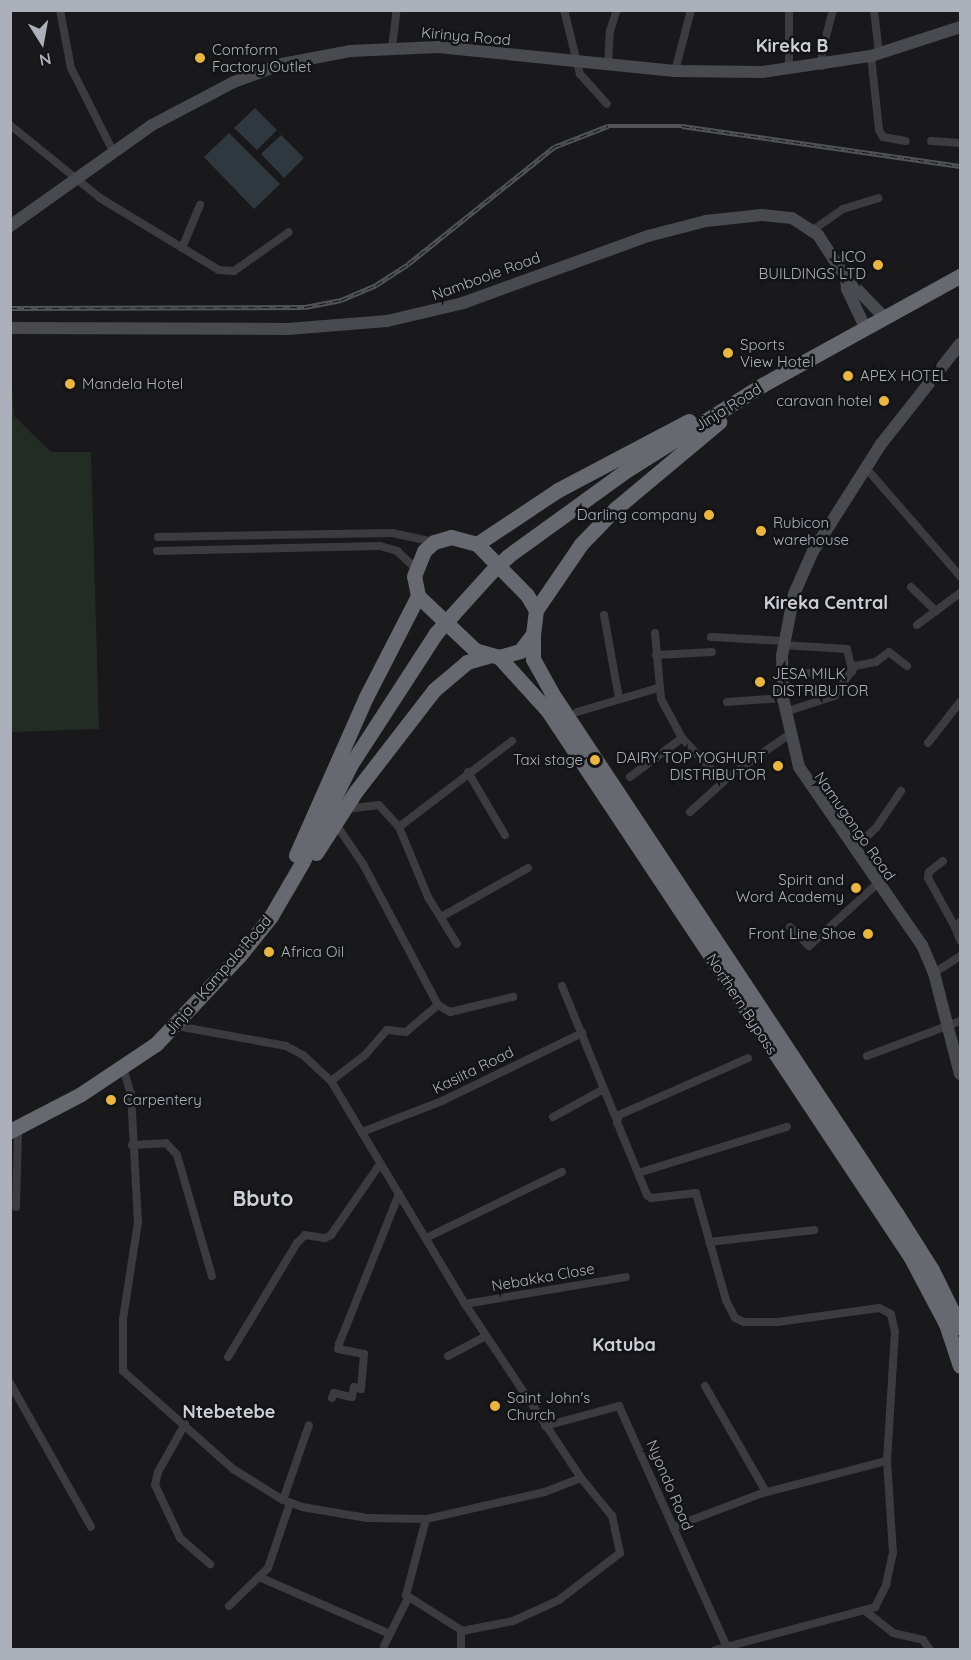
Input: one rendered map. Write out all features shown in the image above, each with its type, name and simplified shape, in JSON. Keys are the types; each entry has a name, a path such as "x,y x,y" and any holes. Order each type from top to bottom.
{"highway":[{"name":"Jinja Road","path":"453,614 508,556 624,472 764,384 960,276"},
{"path":"477,544 578,478 764,384"},
{"path":"271,916 295,888 334,824 434,690 467,662 520,651 533,634 536,610 565,565 615,509 764,384"},
{"path":"271,916 366,697 418,596 416,569 423,551 434,542 451,537 477,544 527,595 536,610"},
{"path":"418,596 475,651 495,656"},
{"name":"Jinja - Kampala Road","path":"14,1130 123,1068 177,1026 271,916 302,863 351,764 436,633 453,614"},
{"name":"Northern Bypass","path":"533,634 533,659 546,685 896,1213 932,1270 960,1327"},
{"name":"Northern Bypass","path":"495,656 548,711 910,1256 946,1324 960,1366"}],"main road":[{"name":"Kirinya Road","path":"10,226 113,151 200,98 258,72 350,51 392,48 465,49 577,63 675,71 789,69 822,66 875,56 960,27"},
{"name":"Namboole Road","path":"10,328 288,329 387,321 463,303 612,247 706,221 777,215 802,222 813,230"},
{"path":"813,230 846,278 884,316"},
{"path":"846,278 847,289 865,327"},
{"name":"Namugongo Road","path":"960,344 865,467 806,565 784,643 783,674 783,698 790,734 803,776 921,945 934,973 960,1074"}],"street":[{"path":"60,10 71,68 113,151"},
{"path":"392,48 397,10"},
{"path":"564,10 583,79 608,104"},
{"path":"608,65 610,31 617,10"},
{"path":"675,71 691,10"},
{"path":"789,10 789,69"},
{"path":"822,66 822,51 833,10"},
{"path":"874,10 879,130 884,137 906,141"},
{"path":"10,125 31,139 73,178 182,248 227,273 240,268 289,232"},
{"path":"931,141 960,143"},
{"path":"813,230 843,209 878,198"},
{"path":"182,248 200,206"},
{"path":"865,467 960,576"},
{"path":"158,537 392,533 434,542"},
{"path":"157,551 380,546 397,551 416,569"},
{"path":"911,587 936,611"},
{"path":"917,626 960,593"},
{"path":"604,615 619,698"},
{"path":"655,633 658,688 682,738 717,775 731,775"},
{"path":"711,637 848,650 852,670"},
{"path":"656,655 712,652"},
{"path":"786,712 838,694 852,670 890,652 907,666"},
{"path":"783,674 818,673"},
{"path":"577,712 658,688"},
{"path":"727,702 783,698"},
{"path":"928,743 960,702"},
{"path":"690,812 731,775 790,734"},
{"path":"630,777 682,738"},
{"path":"399,827 468,772 512,741"},
{"path":"468,772 505,835"},
{"path":"854,849 876,828 901,791"},
{"path":"345,809 379,805 399,827 428,897 457,944"},
{"path":"334,824 363,864 438,1005 450,1012 513,997"},
{"path":"943,861 928,872 928,878 958,925 960,940"},
{"path":"441,918 528,868"},
{"path":"790,927 809,946 877,884"},
{"path":"934,973 960,956"},
{"path":"562,987 638,1173 651,1198 696,1193 726,1300 739,1320 784,1322 879,1308 891,1314 895,1332 887,1461 893,1534 891,1569 875,1607 715,1650"},
{"path":"331,1081 365,1055 387,1030 406,1032 438,1005"},
{"path":"867,1056 960,1021"},
{"path":"177,1026 286,1046 303,1055 331,1081 380,1164 428,1237 465,1304 581,1478 612,1516 620,1553 559,1600 513,1622 462,1632 408,1598"},
{"name":"Kasiita Road","path":"363,1132 442,1101 582,1033"},
{"path":"616,1118 748,1058"},
{"path":"123,1068 131,1094 138,1222 123,1319 120,1365 128,1378 185,1424 233,1470 287,1502 367,1518 426,1519 545,1492 581,1478"},
{"path":"553,1117 604,1089"},
{"path":"638,1173 787,1127"},
{"path":"14,1130 16,1208"},
{"path":"132,1145 166,1143 177,1155 212,1276"},
{"path":"228,1357 297,1243 306,1235 325,1238 331,1235 380,1164"},
{"path":"428,1237 562,1172"},
{"path":"332,1398 334,1394 352,1397 354,1388 361,1389 364,1354 338,1350 339,1344 399,1194"},
{"path":"709,1242 814,1230"},
{"name":"Nebakka Close","path":"465,1304 626,1277"},
{"path":"448,1356 486,1336"},
{"path":"10,1383 91,1527"},
{"path":"705,1386 766,1492"},
{"name":"Nyondo Road","path":"545,1426 619,1406 727,1647"},
{"path":"185,1424 158,1472 155,1485 180,1538 210,1564"},
{"path":"229,1605 259,1577 275,1555 287,1502 309,1425"},
{"path":"673,1527 766,1492 887,1461"},
{"path":"384,1646 408,1598 406,1590 424,1538 426,1519"},
{"path":"259,1577 390,1634"},
{"path":"864,1610 893,1633 922,1640 930,1650"},
{"path":"461,1650 462,1632"}],"shaded area":[{"path":"255,108 277,130 257,150 234,128"},
{"path":"229,133 280,184 254,209 204,157"},
{"path":"281,135 304,158 284,178 261,154"},
{"path":"10,357 14,416 51,452 91,452 99,729 11,732"}],"railway":[{"path":"10,308 305,307 341,300 376,285 408,264 554,147 608,126 682,126 960,166"}],"place":[{"name":"Comform Factory Outlet","path":"200,58"},
{"name":"LICO BUILDINGS LTD","path":"878,265"},
{"name":"Sports View Hotel","path":"728,353"},
{"name":"APEX HOTEL","path":"848,376"},
{"name":"Mandela Hotel","path":"70,384"},
{"name":"caravan hotel","path":"884,401"},
{"name":"Darling company","path":"709,515"},
{"name":"Rubicon warehouse","path":"761,531"},
{"name":"JESA MILK DISTRIBUTOR","path":"760,682"},
{"name":"Taxi stage","path":"595,760"},
{"name":"DAIRY TOP YOGHURT DISTRIBUTOR","path":"778,766"},
{"name":"Spirit and Word Academy","path":"856,888"},
{"name":"Front Line Shoe","path":"868,934"},
{"name":"Africa Oil","path":"269,952"},
{"name":"Carpentery","path":"111,1100"},
{"name":"Saint John's Church","path":"495,1406"}],"district":[{"name":"Kireka B","path":"792,46"},
{"name":"Kireka Central","path":"826,603"},
{"name":"Bbuto","path":"263,1198"},
{"name":"Katuba","path":"624,1345"},
{"name":"Ntebetebe","path":"229,1412"}]}
